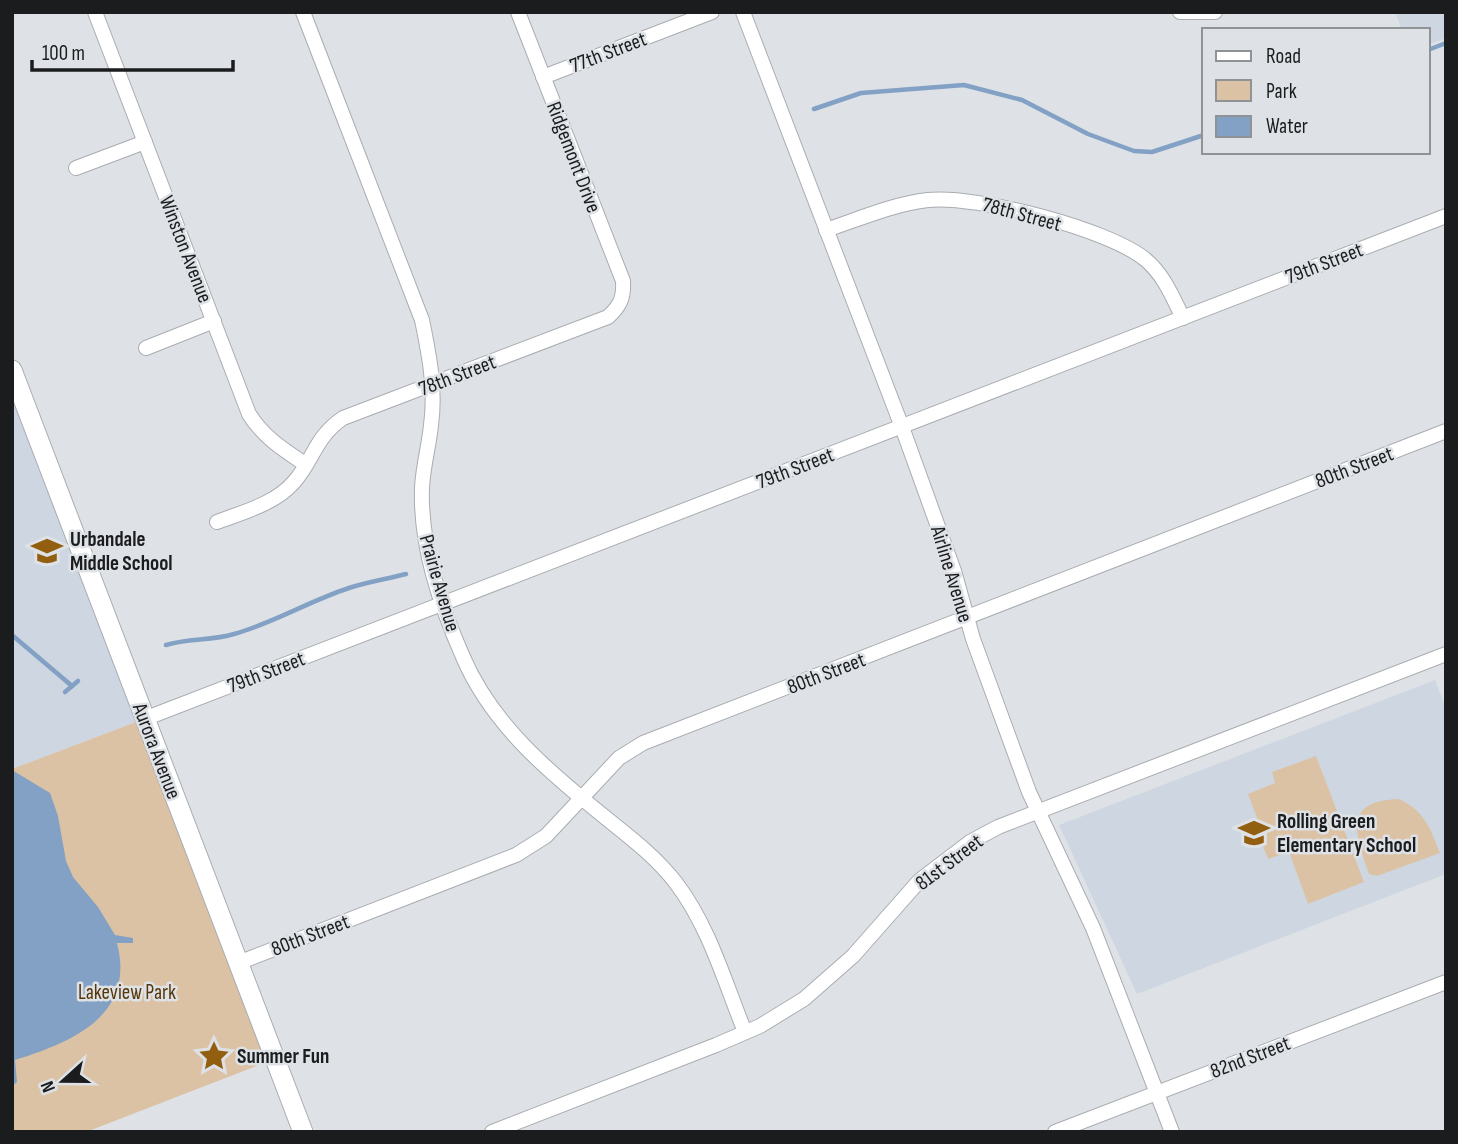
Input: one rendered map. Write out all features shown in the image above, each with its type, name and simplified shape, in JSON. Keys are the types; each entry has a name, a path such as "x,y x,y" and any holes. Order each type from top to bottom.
{"street":[{"name":"Winston Avenue","path":"95,12 257,427 305,464"},
{"name":"Prairie Avenue","path":"303,12 422,320 432,385 431,426 422,488 423,517 433,572 463,657 496,714 541,762 646,850 676,883 699,921 745,1032"},
{"name":"Ridgemont Drive","path":"518,12 623,281 621,302"},
{"name":"77th Street","path":"543,78 712,12"},
{"name":"Airline Avenue","path":"743,12 902,427 954,571 967,620 1038,811 1093,928 1172,1132"},
{"path":"1180,12 1215,12"},
{"path":"76,168 145,142"},
{"name":"78th Street","path":"826,230 885,210 927,200 969,200 1001,206 1112,240 1132,249 1163,279 1183,318"},
{"name":"79th Street","path":"144,719 1446,216"},
{"name":"78th Street","path":"217,522 279,495 293,482 327,429 343,418 607,317 621,302"},
{"path":"146,348 214,321"},
{"name":"Aurora Avenue","path":"12,370 303,1132"},
{"name":"80th Street","path":"238,963 516,855 546,836 580,796 619,758 643,743 967,620 1446,431"},
{"name":"81st Street","path":"492,1132 745,1032 804,999 830,979 919,880 944,860 998,827 1445,657"},
{"name":"82nd Street","path":"1055,1132 1446,982"}],"shaded area":[{"path":"1395,12 1446,12 1446,38 1430,44 1430,28 1401,28"},
{"name":"Urbandale Middle School","path":"12,370 144,719 12,769"},
{"name":"Rolling Green Elementary School","path":"1435,680 1446,708 1446,874 1137,994 1059,825"}],"green space":[{"name":"Lakeview Park","path":"144,719 275,1059 86,1132 12,1132 12,769"},
{"path":"1316,756 1364,882 1308,904 1289,852 1268,859 1259,836 1263,834 1248,794 1275,783 1272,772"},
{"path":"1399,799 1415,809 1425,821 1440,853 1377,876 1369,874 1357,833 1357,822 1368,806"}],"water":[{"path":"12,770 50,793 58,816 66,861 73,877 98,907 115,935 133,938 133,943 117,943 120,968 117,990 108,1007 94,1022 77,1034 15,1060 17,1082 12,1086"}],"waterway":[{"path":"1430,49 1446,43"},
{"path":"814,109 861,93 964,85 1022,100 1088,134 1134,151 1152,152 1202,136"},
{"path":"166,645 234,634 349,588 406,574"},
{"path":"12,635 72,686"},
{"path":"65,692 78,681"}],"place":[{"name":"Urbandale Middle School","path":"47,551"},
{"name":"Rolling Green Elementary School","path":"1254,833"},
{"name":"Summer Fun","path":"214,1056"}]}
